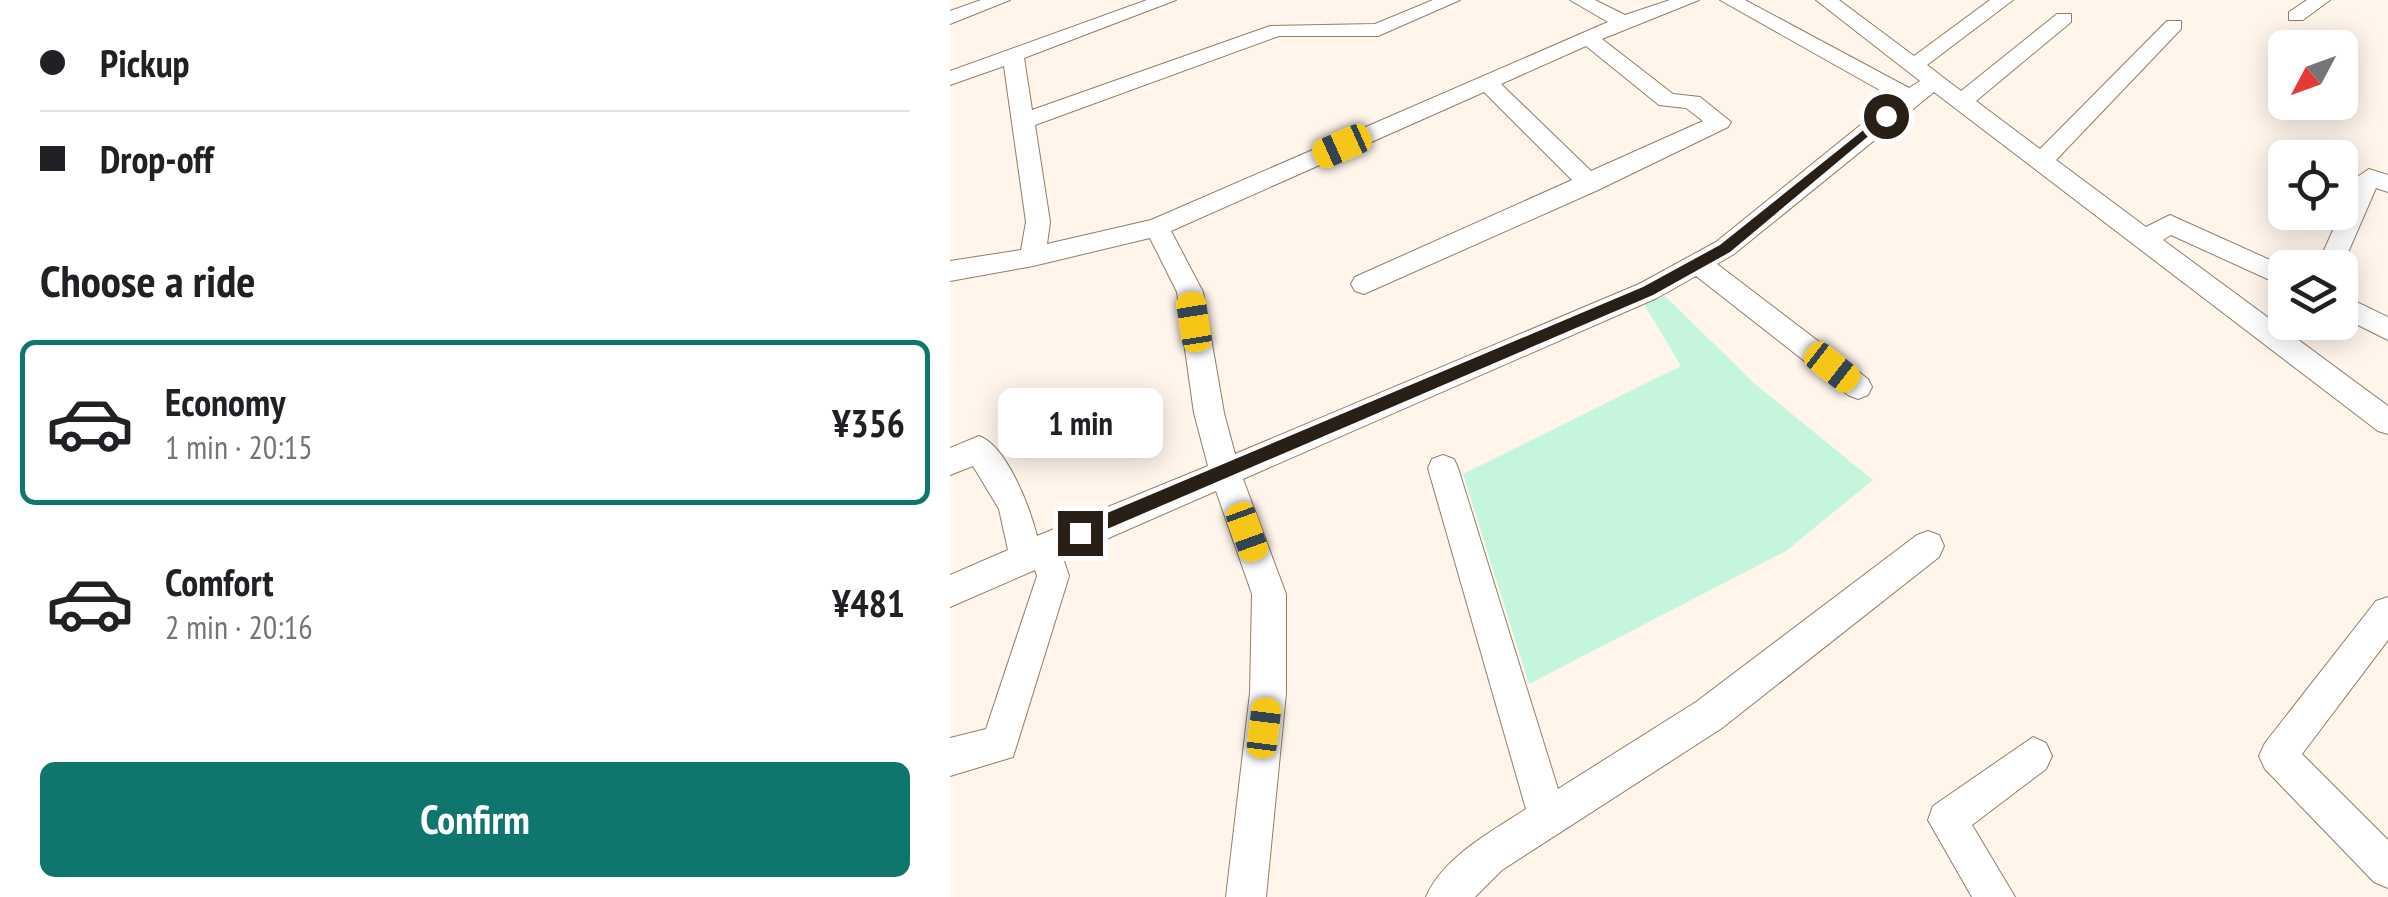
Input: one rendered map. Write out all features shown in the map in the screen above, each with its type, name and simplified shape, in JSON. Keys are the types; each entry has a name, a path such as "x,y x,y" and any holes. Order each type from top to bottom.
{"street":[{"path":"950,18 1000,0"},
{"path":"950,78 1166,0"},
{"path":"1025,121 1277,30 1378,30 1450,0"},
{"path":"1580,0 1624,22"},
{"path":"950,271 1032,258 1157,227 1624,22 1689,0"},
{"path":"1730,0 1909,97"},
{"path":"1826,0 2388,422"},
{"path":"1913,66 2003,0"},
{"path":"2296,16 2320,0"},
{"path":"1960,102 2064,18"},
{"path":"2042,161 2174,26"},
{"path":"1364,284 1720,122 1692,102 1667,100 1588,38"},
{"path":"1012,55 1038,222 1032,258"},
{"path":"950,591 1648,291 1725,248 1909,97 1934,82"},
{"path":"1486,83 1590,184"},
{"path":"2336,250 2369,177 2388,184"},
{"path":"2144,239 2170,224 2268,269"},
{"path":"1157,227 1190,292 1208,413 1224,470 1269,594 1268,694 1246,897"},
{"path":"1697,263 1858,388"},
{"path":"2358,314 2388,330"},
{"path":"950,462 979,449 1014,506 1034,552 1053,576 1000,744 950,757"},
{"path":"1443,468 1547,815"},
{"path":"1446,897 1488,856 1709,715 1928,546"},
{"path":"2388,614 2278,756 2388,868"},
{"path":"1995,897 1947,820 2033,756"}],"green space":[{"path":"1665,296 1755,384 1873,480 1786,551 1529,684 1463,474 1681,366 1644,304"}],"route":[{"path":"1080,533 1648,291 1725,248 1886,116"}]}
